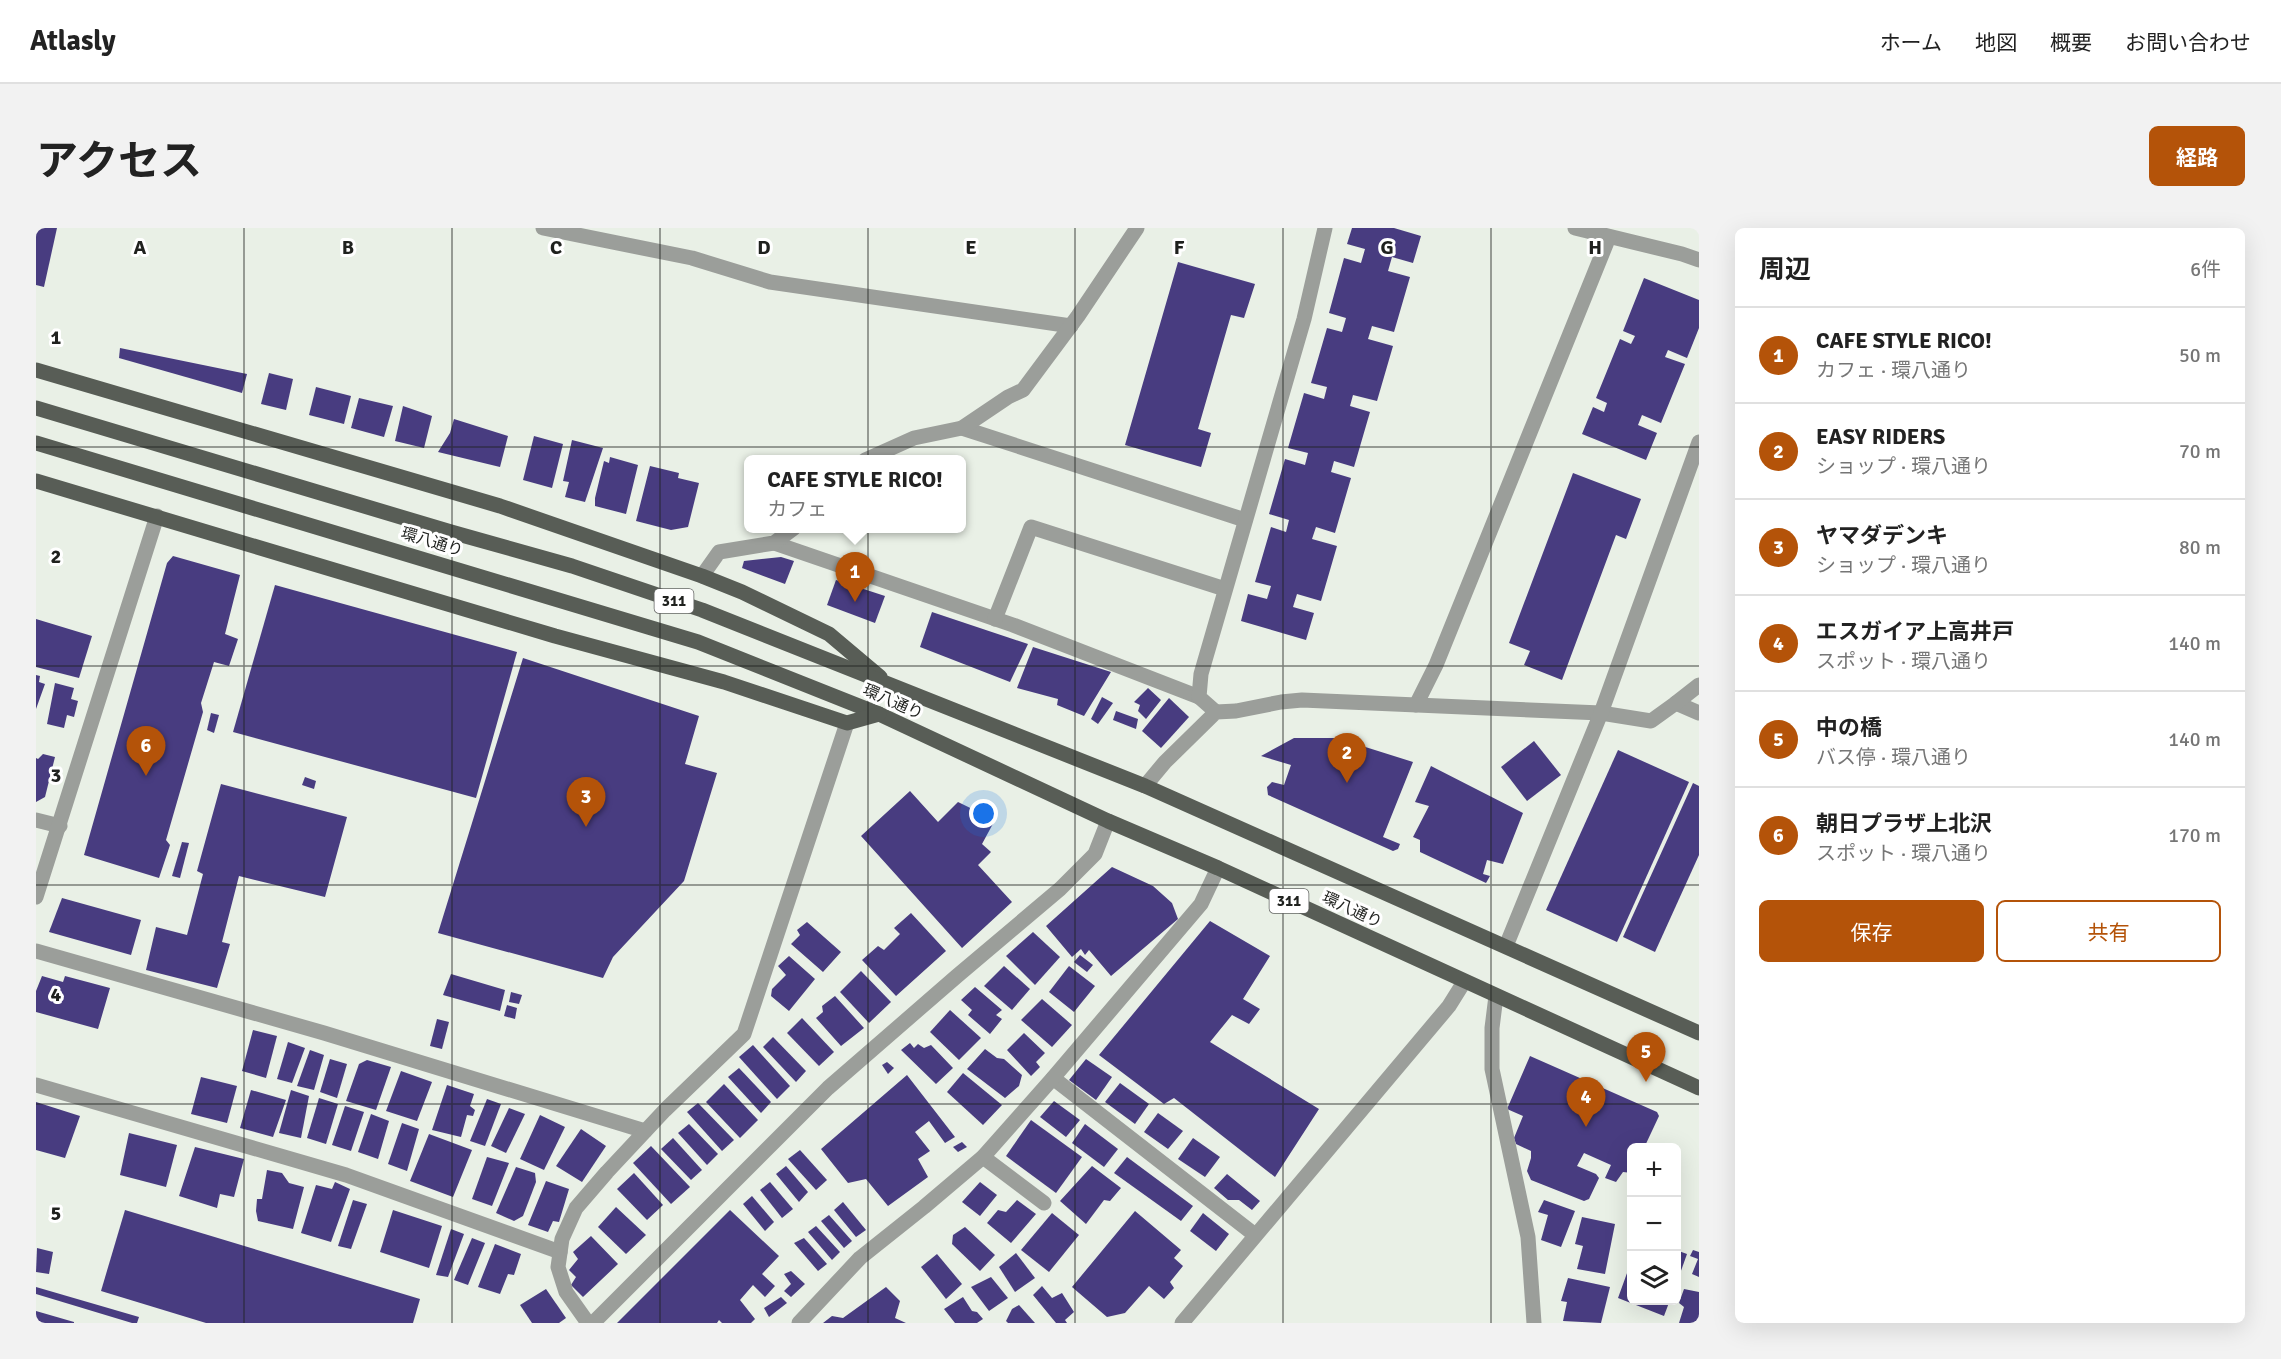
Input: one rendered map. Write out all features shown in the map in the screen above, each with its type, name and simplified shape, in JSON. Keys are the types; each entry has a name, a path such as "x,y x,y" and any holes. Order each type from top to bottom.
{"main road":[{"path":"36,370 500,506 702,576 742,592 829,634 891,687"},
{"name":"環八通り","path":"36,408 572,566 702,610 1145,786 1699,1033"},
{"name":"環八通り","path":"36,443 698,642 879,714 1108,821 1218,868 1699,1088"},
{"path":"36,481 555,636 724,682 847,723 879,714"}],"street":[{"path":"543,228 692,258 770,282 1071,326"},
{"path":"874,455 914,438 962,428 1008,397 1023,390 1071,326 1137,228"},
{"path":"1199,698 1201,674 1304,319 1325,228"},
{"path":"1575,228 1699,260"},
{"path":"1416,705 1436,665 1609,237"},
{"path":"962,428 1245,520"},
{"path":"1506,946 1600,713 1699,442"},
{"path":"36,897 157,516"},
{"path":"995,619 1030,527 1225,589"},
{"path":"702,576 719,552 774,543 787,533"},
{"path":"774,543 995,619 1199,698 1216,712"},
{"path":"1145,786 1165,762 1216,712 1302,700 1600,713 1651,720 1699,685"},
{"path":"1677,703 1699,713"},
{"path":"588,1323 566,1292 558,1267 562,1239 576,1208 645,1131 744,1034 847,723"},
{"path":"36,820 60,826"},
{"path":"593,1323 828,1088 1060,889 1095,854 1108,821"},
{"path":"799,1323 860,1257 983,1157 1202,904 1218,868"},
{"path":"36,951 286,1022 645,1131"},
{"path":"1182,1323 1449,1006 1464,982"},
{"path":"1496,996 1492,1028 1492,1069 1528,1237 1534,1323"},
{"path":"1053,1078 1256,1235"},
{"path":"36,1085 346,1175 560,1252"},
{"path":"983,1157 1044,1203"}],"building":[{"path":"36,228 57,228 44,287 36,285"},
{"path":"1352,228 1394,228 1421,236 1413,263 1392,257 1388,271 1410,277 1394,332 1372,326 1368,339 1393,346 1377,401 1353,395 1350,406 1370,412 1354,467 1334,461 1331,472 1351,478 1335,533 1316,527 1312,539 1337,546 1321,601 1297,594 1293,607 1314,613 1306,640 1241,621 1248,594 1267,599 1271,586 1255,582 1271,527 1286,532 1289,520 1269,514 1285,459 1305,465 1308,453 1288,448 1304,393 1324,399 1327,387 1311,383 1327,328 1342,332 1346,318 1329,313 1344,258 1361,263 1365,249 1347,244"},
{"path":"1178,262 1255,284 1244,318 1231,315 1198,429 1211,433 1201,467 1125,445"},
{"path":"1644,278 1699,300 1699,328 1687,358 1668,350 1665,357 1685,364 1661,423 1642,415 1638,425 1657,433 1646,460 1582,434 1593,407 1604,412 1607,403 1596,398 1620,339 1631,344 1635,336 1623,331"},
{"path":"120,348 247,374 242,393 119,358"},
{"path":"269,373 293,379 286,410 261,404"},
{"path":"316,387 351,396 344,424 309,415"},
{"path":"359,398 393,406 384,437 351,428"},
{"path":"403,406 432,416 424,448 395,441"},
{"path":"454,419 508,436 500,467 438,452 450,433"},
{"path":"534,436 563,444 552,488 523,480"},
{"path":"572,440 603,448 585,502 565,497 569,482 563,481"},
{"path":"610,457 638,465 626,514 595,506 604,461 609,463"},
{"path":"650,466 679,473 678,478 699,483 688,527 671,530 636,521"},
{"path":"1573,473 1641,499 1626,539 1616,535 1562,680 1524,665 1530,651 1509,643"},
{"path":"173,556 240,575 225,634 238,639 229,666 214,662 201,703 203,712 166,840 170,845 159,878 84,855 167,563"},
{"path":"781,557 794,561 785,584 742,568 744,561"},
{"path":"836,580 885,596 875,623 827,605"},
{"path":"275,585 517,652 476,798 233,732"},
{"path":"932,612 1028,644 1010,682 920,647"},
{"path":"36,619 92,636 79,678 36,667"},
{"path":"1033,647 1111,672 1084,716 1057,705 1058,699 1017,688"},
{"path":"523,658 699,716 685,764 717,773 684,881 613,957 603,978 438,933"},
{"path":"36,675 40,676 39,682 45,684 36,709"},
{"path":"55,683 74,688 71,699 78,701 74,717 67,715 64,728 47,724"},
{"path":"1148,688 1161,700 1146,719 1138,711 1140,705 1134,702"},
{"path":"1102,697 1113,703 1098,724 1091,719"},
{"path":"1169,698 1189,717 1161,748 1142,731"},
{"path":"1116,711 1138,719 1136,729 1113,720"},
{"path":"211,713 219,715 214,733 207,730"},
{"path":"1294,738 1355,738 1359,745 1413,762 1383,837 1400,844 1398,849 1393,851 1268,795 1267,787 1272,782 1284,785 1291,765 1261,756"},
{"path":"1534,741 1561,775 1527,801 1501,767"},
{"path":"1618,750 1689,782 1617,942 1546,910"},
{"path":"43,754 55,757 45,797 36,802 36,758 38,759"},
{"path":"1431,766 1523,813 1503,864 1487,860 1483,874 1490,876 1486,883 1420,852 1420,840 1413,837 1429,806 1415,802"},
{"path":"305,777 316,781 314,789 302,785"},
{"path":"1693,783 1699,786 1699,855 1655,952 1623,937"},
{"path":"221,784 347,817 325,897 239,876 222,942 230,944 217,988 146,970 156,927 187,935 203,874 197,871"},
{"path":"910,791 938,822 958,802 995,820 982,844 991,852 978,865 1012,902 962,948 861,836"},
{"path":"182,842 189,843 180,878 172,876"},
{"path":"1112,867 1153,886 1172,903 1178,919 1111,976 1089,950 1085,955 1081,949 1072,957 1046,926"},
{"path":"62,898 141,920 131,955 49,932"},
{"path":"911,913 946,951 896,996 862,960 878,946 884,950 900,934 894,928"},
{"path":"1210,921 1270,956 1243,999 1260,1009 1249,1024 1232,1015 1210,1042 1319,1109 1275,1177 1174,1098 1164,1104 1099,1055"},
{"path":"807,922 841,952 823,972 791,944 800,935 797,930"},
{"path":"1033,932 1060,957 1035,985 1006,956"},
{"path":"1080,955 1093,965 1087,972 1074,962"},
{"path":"789,956 815,979 789,1011 771,996 772,989 786,975 778,966"},
{"path":"1004,966 1030,989 1012,1010 984,986"},
{"path":"1069,966 1095,986 1074,1012 1049,992"},
{"path":"861,971 891,1002 869,1023 840,992"},
{"path":"451,974 505,990 500,1011 443,995"},
{"path":"42,976 63,982 65,976 110,988 98,1029 36,1012 36,991"},
{"path":"975,987 1002,1010 996,1015 1002,1019 990,1034 968,1015 972,1010 961,1000"},
{"path":"511,992 522,995 519,1004 509,1002"},
{"path":"835,996 864,1028 841,1046 816,1018 823,1012 822,1006"},
{"path":"1042,999 1072,1025 1052,1047 1021,1020"},
{"path":"507,1005 517,1008 515,1019 504,1016"},
{"path":"950,1010 981,1038 959,1060 930,1032"},
{"path":"802,1018 834,1052 819,1066 787,1033"},
{"path":"437,1019 449,1022 442,1049 430,1046"},
{"path":"253,1030 277,1036 266,1078 242,1071"},
{"path":"1024,1033 1045,1053 1036,1062 1040,1067 1031,1076 1007,1050"},
{"path":"773,1037 806,1071 796,1082 763,1047"},
{"path":"288,1042 305,1048 292,1083 277,1079"},
{"path":"910,1043 914,1048 918,1044 924,1048 931,1045 953,1068 936,1084 901,1050"},
{"path":"753,1045 790,1086 777,1099 739,1057"},
{"path":"985,1049 997,1058 1004,1059 1022,1075 1019,1086 1005,1098 967,1069"},
{"path":"310,1050 324,1055 314,1090 297,1086"},
{"path":"1530,1056 1657,1112 1659,1116 1646,1143 1627,1143 1627,1172 1623,1172 1616,1182 1605,1178 1611,1165 1584,1153 1577,1166 1596,1174 1599,1178 1589,1199 1584,1201 1531,1180 1527,1171 1531,1151 1516,1144 1514,1138 1523,1116 1507,1109"},
{"path":"330,1059 347,1064 337,1098 320,1092"},
{"path":"1086,1059 1112,1077 1096,1100 1069,1080"},
{"path":"367,1060 391,1067 376,1110 346,1101 359,1064"},
{"path":"887,1062 894,1068 888,1074 882,1065"},
{"path":"739,1068 771,1102 761,1113 728,1077"},
{"path":"401,1071 432,1082 417,1121 386,1111"},
{"path":"963,1073 1002,1105 983,1125 947,1092"},
{"path":"907,1075 955,1137 945,1143 929,1121 915,1132 930,1151 918,1159 928,1177 888,1206 866,1179 848,1183 821,1149"},
{"path":"201,1077 237,1086 227,1123 191,1114"},
{"path":"1120,1083 1149,1104 1135,1124 1105,1102"},
{"path":"724,1084 758,1120 740,1138 706,1102"},
{"path":"447,1085 474,1094 470,1106 475,1110 473,1116 467,1115 461,1137 432,1130"},
{"path":"251,1090 286,1100 273,1137 240,1128"},
{"path":"291,1090 309,1096 301,1138 279,1133"},
{"path":"319,1098 338,1104 326,1144 307,1138"},
{"path":"487,1099 501,1104 485,1146 470,1141"},
{"path":"1054,1101 1080,1120 1066,1137 1040,1117"},
{"path":"36,1102 80,1116 65,1158 36,1150"},
{"path":"698,1103 734,1140 722,1151 687,1112"},
{"path":"345,1106 364,1112 351,1151 332,1145"},
{"path":"509,1108 525,1114 506,1153 491,1146"},
{"path":"1158,1113 1183,1131 1168,1149 1144,1132"},
{"path":"371,1114 389,1121 378,1159 358,1152"},
{"path":"540,1115 565,1127 544,1170 520,1159"},
{"path":"1031,1120 1082,1157 1056,1193 1006,1156"},
{"path":"402,1123 419,1129 407,1171 388,1164"},
{"path":"689,1124 718,1154 707,1165 678,1133"},
{"path":"1085,1124 1118,1149 1104,1167 1072,1143"},
{"path":"581,1129 606,1146 582,1182 556,1166"},
{"path":"129,1133 177,1145 166,1187 120,1175"},
{"path":"429,1134 472,1150 453,1197 410,1181"},
{"path":"673,1138 702,1170 691,1180 661,1149"},
{"path":"1193,1138 1220,1157 1205,1177 1178,1159"},
{"path":"962,1142 967,1147 958,1152 953,1147"},
{"path":"651,1146 690,1187 671,1204 633,1163"},
{"path":"195,1147 244,1159 234,1197 220,1194 217,1208 179,1196"},
{"path":"800,1150 827,1180 816,1190 788,1159"},
{"path":"487,1157 509,1163 492,1206 472,1199"},
{"path":"1127,1157 1193,1206 1181,1221 1114,1173"},
{"path":"786,1166 808,1192 799,1202 776,1174"},
{"path":"1092,1166 1121,1188 1110,1201 1104,1200 1086,1224 1060,1201"},
{"path":"516,1167 535,1173 536,1182 523,1216 514,1221 496,1213"},
{"path":"267,1170 282,1173 289,1183 304,1187 293,1229 258,1221 257,1199 262,1199"},
{"path":"634,1173 663,1205 647,1220 617,1189"},
{"path":"1227,1174 1260,1201 1252,1210 1239,1200 1228,1200 1214,1188"},
{"path":"546,1181 569,1189 559,1222 553,1221 548,1232 528,1225"},
{"path":"335,1182 350,1189 331,1242 301,1233 316,1185 332,1189"},
{"path":"770,1182 793,1209 782,1218 760,1190"},
{"path":"980,1182 997,1195 980,1216 962,1202"},
{"path":"752,1196 774,1222 765,1231 743,1204"},
{"path":"353,1200 367,1204 351,1249 338,1246"},
{"path":"1017,1200 1036,1214 1011,1243 987,1223 998,1210 1006,1212"},
{"path":"1544,1200 1575,1211 1561,1247 1541,1240 1548,1215 1538,1212"},
{"path":"843,1202 866,1230 856,1237 834,1210"},
{"path":"616,1207 646,1235 626,1254 598,1227"},
{"path":"125,1210 420,1299 413,1323 206,1323 101,1291"},
{"path":"393,1210 442,1226 429,1268 380,1252"},
{"path":"730,1210 779,1256 762,1274 775,1286 765,1297 753,1285 740,1300 755,1319 751,1323 722,1323 719,1320 717,1323 617,1323"},
{"path":"1135,1211 1181,1250 1174,1258 1183,1266 1170,1282 1174,1288 1164,1299 1149,1286 1125,1313 1107,1317 1072,1287"},
{"path":"1052,1213 1079,1235 1049,1272 1021,1250"},
{"path":"1203,1213 1229,1234 1216,1251 1190,1231"},
{"path":"829,1215 852,1241 844,1248 821,1221"},
{"path":"1582,1217 1615,1224 1605,1274 1577,1269 1583,1246 1575,1244"},
{"path":"816,1226 840,1252 832,1260 808,1232"},
{"path":"965,1227 995,1255 980,1271 952,1244 953,1235"},
{"path":"451,1229 464,1234 448,1277 436,1275"},
{"path":"591,1236 618,1264 583,1297 571,1285 576,1277 569,1270 578,1259 573,1252"},
{"path":"472,1238 485,1243 468,1285 454,1280"},
{"path":"804,1238 827,1264 818,1271 794,1243"},
{"path":"495,1244 521,1254 514,1275 508,1274 500,1294 478,1287"},
{"path":"37,1248 53,1252 49,1274 36,1272"},
{"path":"1693,1250 1699,1252 1699,1277 1692,1274 1698,1259 1690,1256"},
{"path":"1681,1252 1687,1254 1681,1271"},
{"path":"1016,1253 1035,1278 1015,1292 999,1267"},
{"path":"937,1254 962,1284 946,1299 921,1267"},
{"path":"791,1271 805,1284 791,1297 784,1291 791,1284 784,1274"},
{"path":"1627,1273 1627,1302 1618,1298"},
{"path":"991,1277 1008,1298 989,1311 971,1287"},
{"path":"1568,1278 1610,1287 1601,1323 1563,1321 1567,1302 1561,1301"},
{"path":"1042,1286 1052,1298 1062,1293 1074,1312 1065,1320 1067,1323 1056,1323 1033,1295"},
{"path":"36,1287 139,1317 137,1323 132,1323 36,1294"},
{"path":"886,1287 900,1301 895,1318 906,1323 823,1323 832,1316 843,1318"},
{"path":"546,1289 566,1318 559,1323 532,1323 520,1305"},
{"path":"1684,1289 1699,1292 1699,1323 1679,1323 1684,1307 1681,1305"},
{"path":"781,1297 787,1303 769,1317 764,1308"},
{"path":"963,1297 972,1311 977,1312 983,1319 977,1323 955,1323 944,1309"},
{"path":"1019,1305 1035,1323 1008,1323 1006,1321 1012,1309"},
{"path":"1636,1305 1668,1305 1664,1316"},
{"path":"36,1311 74,1322 74,1323 36,1323"}],"place":[{"name":"CAFE STYLE RICO!","path":"855,602"},
{"name":"朝日プラザ上北沢","path":"146,776"},
{"name":"EASY RIDERS","path":"1347,783"},
{"name":"ヤマダデンキ","path":"586,827"},
{"name":"中の橋","path":"1646,1082"},
{"name":"エスガイア上高井戸","path":"1586,1127"}]}
